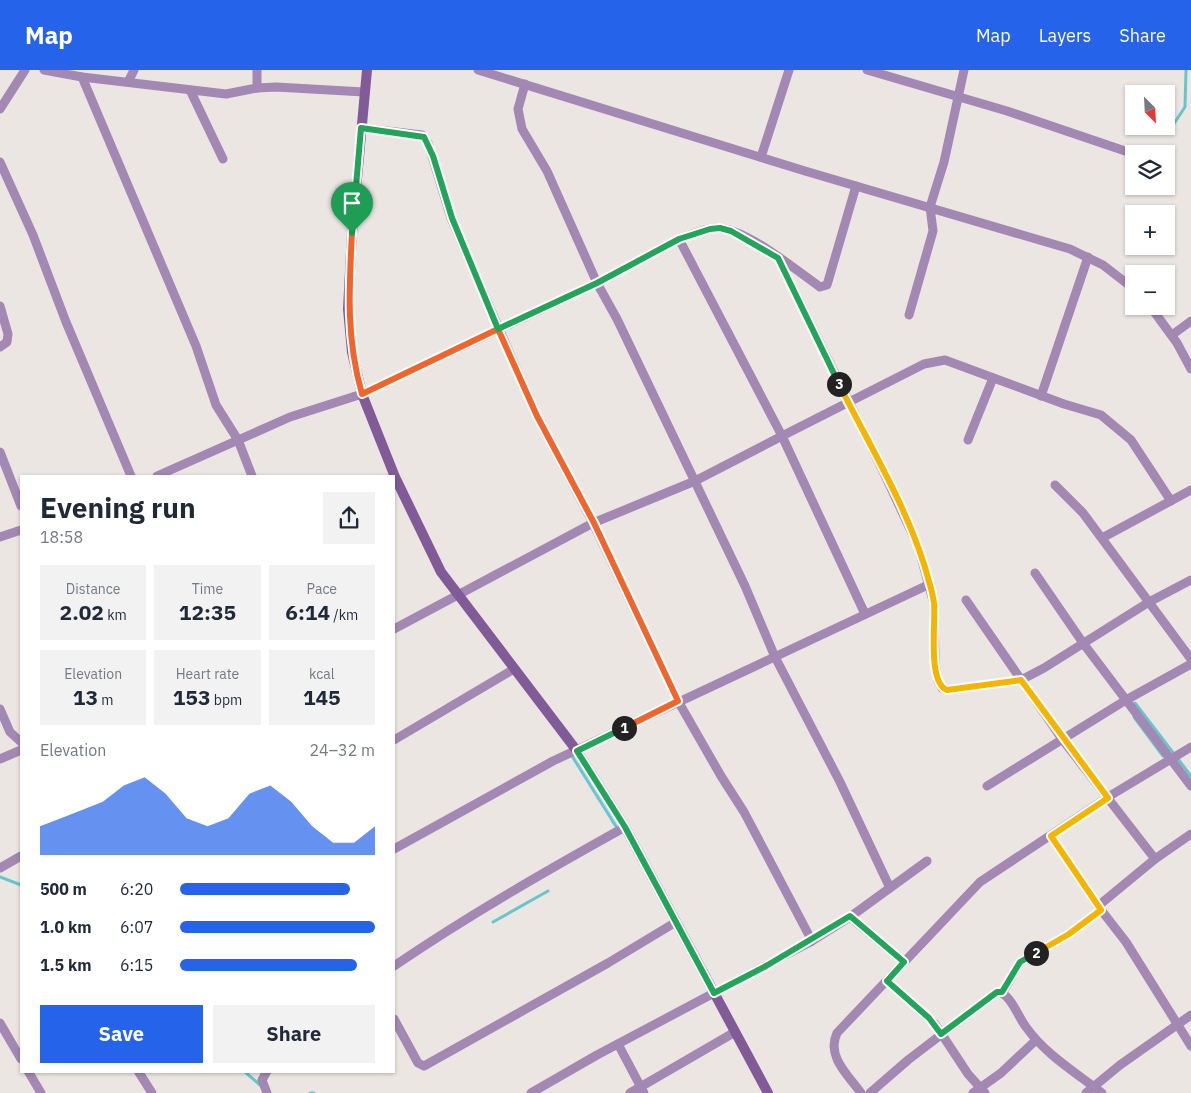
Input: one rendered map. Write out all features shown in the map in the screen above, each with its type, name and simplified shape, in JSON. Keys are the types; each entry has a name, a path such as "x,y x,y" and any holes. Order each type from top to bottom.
{"main road":[{"path":"367,70 348,309 352,352 362,394 394,475"},
{"path":"395,477 441,572 577,751 625,827 766,1092"}],"street":[{"path":"0,109 25,70"},
{"path":"44,70 82,77 226,94 257,88 364,92"},
{"path":"128,82 134,70"},
{"path":"257,70 257,88"},
{"path":"478,70 856,186 1070,249 1103,265 1125,283"},
{"path":"761,157 789,70"},
{"path":"867,70 957,96 1125,151"},
{"path":"908,315 933,231 930,207 944,162 964,70"},
{"path":"82,77 104,134 196,346 216,405 238,440 252,475"},
{"path":"524,84 518,109 522,129 548,171 597,283 617,319 745,586 775,657 840,782 890,888"},
{"path":"190,90 223,159"},
{"path":"361,128 424,137 433,156 452,218 498,329 537,416 594,523 678,701 753,828 812,940"},
{"path":"0,162 33,235 66,322 131,475"},
{"path":"158,475 290,417 362,394 597,283 679,239 710,229 720,228 731,231 778,258 820,287 827,285 856,186"},
{"path":"679,239 782,436 865,614"},
{"path":"1041,396 1088,257"},
{"path":"778,258 914,538 930,584 934,604 934,664 938,681 942,688 947,690 1021,680 1044,668 1149,602 1191,580"},
{"path":"0,306 8,334 7,342 0,347"},
{"path":"1157,315 1172,335 1191,369"},
{"path":"1172,335 1191,321"},
{"path":"395,628 594,523 695,481 848,402 934,361 944,360 1041,396 1101,415 1118,426 1131,440 1171,501"},
{"path":"968,440 993,378"},
{"path":"0,452 20,503"},
{"path":"1055,485 1083,513 1191,659"},
{"path":"1102,538 1191,490"},
{"path":"0,537 20,530"},
{"path":"1035,573 1083,643 1191,786"},
{"path":"395,848 526,775 678,701 930,584"},
{"path":"966,600 1062,739 1155,859"},
{"path":"987,786 1126,700 1191,664"},
{"path":"395,739 514,669"},
{"path":"0,709 10,732 20,741"},
{"path":"860,1093 834,1055 834,1040 842,1028 980,882 1013,858 1051,836 1191,746"},
{"path":"0,759 20,750"},
{"path":"395,965 455,925 522,884 625,827"},
{"path":"1002,992 1020,962 1069,934 1155,859 1191,834"},
{"path":"1051,836 1099,908 1126,942 1191,1046"},
{"path":"0,868 20,857"},
{"path":"531,1093 812,940 850,916 927,861"},
{"path":"850,916 904,962"},
{"path":"395,1021 418,1063 424,1066 593,972 676,922"},
{"path":"887,981 929,1018 979,1091 1002,1073 1036,1041"},
{"path":"870,1093 941,1034 997,992 1002,992"},
{"path":"1002,992 1036,1041 1102,1093"},
{"path":"1086,1093 1093,1086 1191,1016"},
{"path":"0,1023 20,1057"},
{"path":"630,1093 642,1090 735,1032"},
{"path":"618,1044 642,1090"},
{"path":"29,1073 41,1093"},
{"path":"139,1073 152,1093"},
{"path":"265,1073 262,1080 267,1093"}],"waterway":[{"path":"1175,122 1185,107 1186,70"},
{"path":"1135,703 1191,776"},
{"path":"1134,717 1163,756"},
{"path":"572,756 617,828"},
{"path":"0,877 20,885"},
{"path":"493,922 548,891"},
{"path":"246,1073 260,1085"}],"route":[{"path":"352,233 348,309 352,352 362,394 498,329 537,416 594,523 678,701 577,751 625,827 714,993 812,940 850,916 904,962 887,981 929,1018 941,1034 982,1002 997,992 1002,992 1020,962 1028,956 1046,949 1101,910 1051,836 1108,798 1062,739 1021,680 947,690 942,688 938,681 934,664 934,604 918,546 778,258 762,247 731,231 720,228 710,229 679,239 597,283 498,329 452,218 433,156 424,137 422,135 361,128 352,233"}]}
